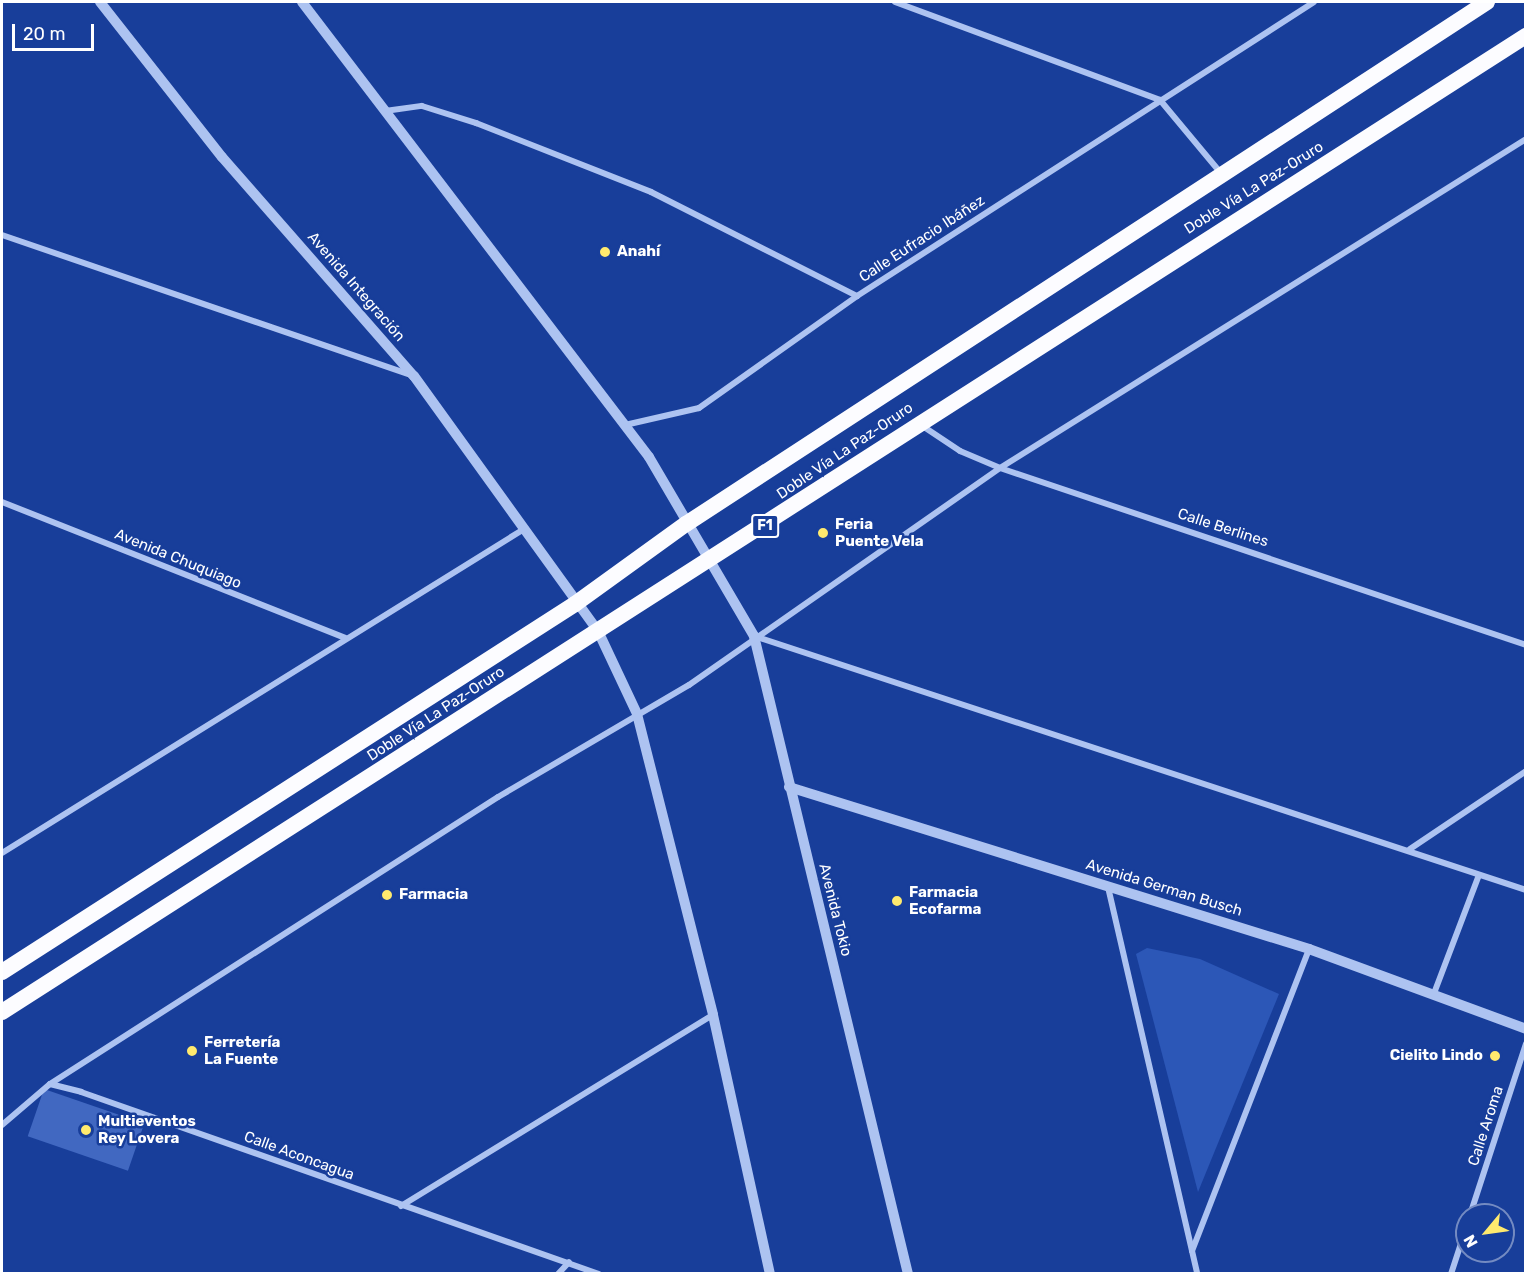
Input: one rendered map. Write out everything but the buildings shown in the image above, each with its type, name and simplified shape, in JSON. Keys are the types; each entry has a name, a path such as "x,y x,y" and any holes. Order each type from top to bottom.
{"highway":[{"name":"Doble Vía La Paz-Oruro","path":"2,972 575,604 686,524 1220,171 1487,2"},
{"name":"Doble Vía La Paz-Oruro","path":"2,1012 713,560 918,423 1526,36"}],"street":[{"name":"Avenida Integración","path":"100,2 222,157 414,376 575,604"},
{"path":"302,2 381,111 625,425 686,524 713,560"},
{"path":"895,2 1160,100 1220,171"},
{"name":"Calle Eufracio Ibáñez","path":"381,111 422,106 476,123 651,192 856,296 1314,2"},
{"path":"2,1125 50,1084 498,797 689,685 754,636 1000,468 1526,139"},
{"path":"2,235 414,376"},
{"path":"625,425 699,408 856,296"},
{"name":"Calle Berlines","path":"918,423 960,451 1000,468 1526,645"},
{"name":"Avenida Chuquiago","path":"2,502 345,638"},
{"path":"2,853 524,529"},
{"name":"Avenida Tokio","path":"713,560 754,636 908,1274"},
{"path":"575,604 598,631 637,714 713,1015 770,1274"},
{"path":"754,636 1410,849 1526,890"},
{"path":"1410,849 1526,771"},
{"name":"Avenida German Busch","path":"789,787 1310,949 1526,1029"},
{"path":"1433,996 1479,875"},
{"path":"1108,886 1197,1274"},
{"path":"1192,1252 1310,949"},
{"path":"401,1206 713,1015"},
{"name":"Calle Aroma","path":"1474,1203 1526,1044"},
{"name":"Calle Aconcagua","path":"50,1084 599,1274"},
{"path":"558,1274 569,1262"}],"shaded area":[{"path":"1147,948 1200,959 1279,994 1198,1192 1136,954"}],"place":[{"name":"Anahí","path":"605,252"},
{"name":"Feria Puente Vela","path":"823,533"},
{"name":"Farmacia","path":"387,895"},
{"name":"Farmacia Ecofarma","path":"897,901"},
{"name":"Ferretería La Fuente","path":"192,1051"},
{"name":"Cielito Lindo","path":"1495,1056"},
{"name":"Multieventos Rey Lovera","path":"86,1130"}]}
